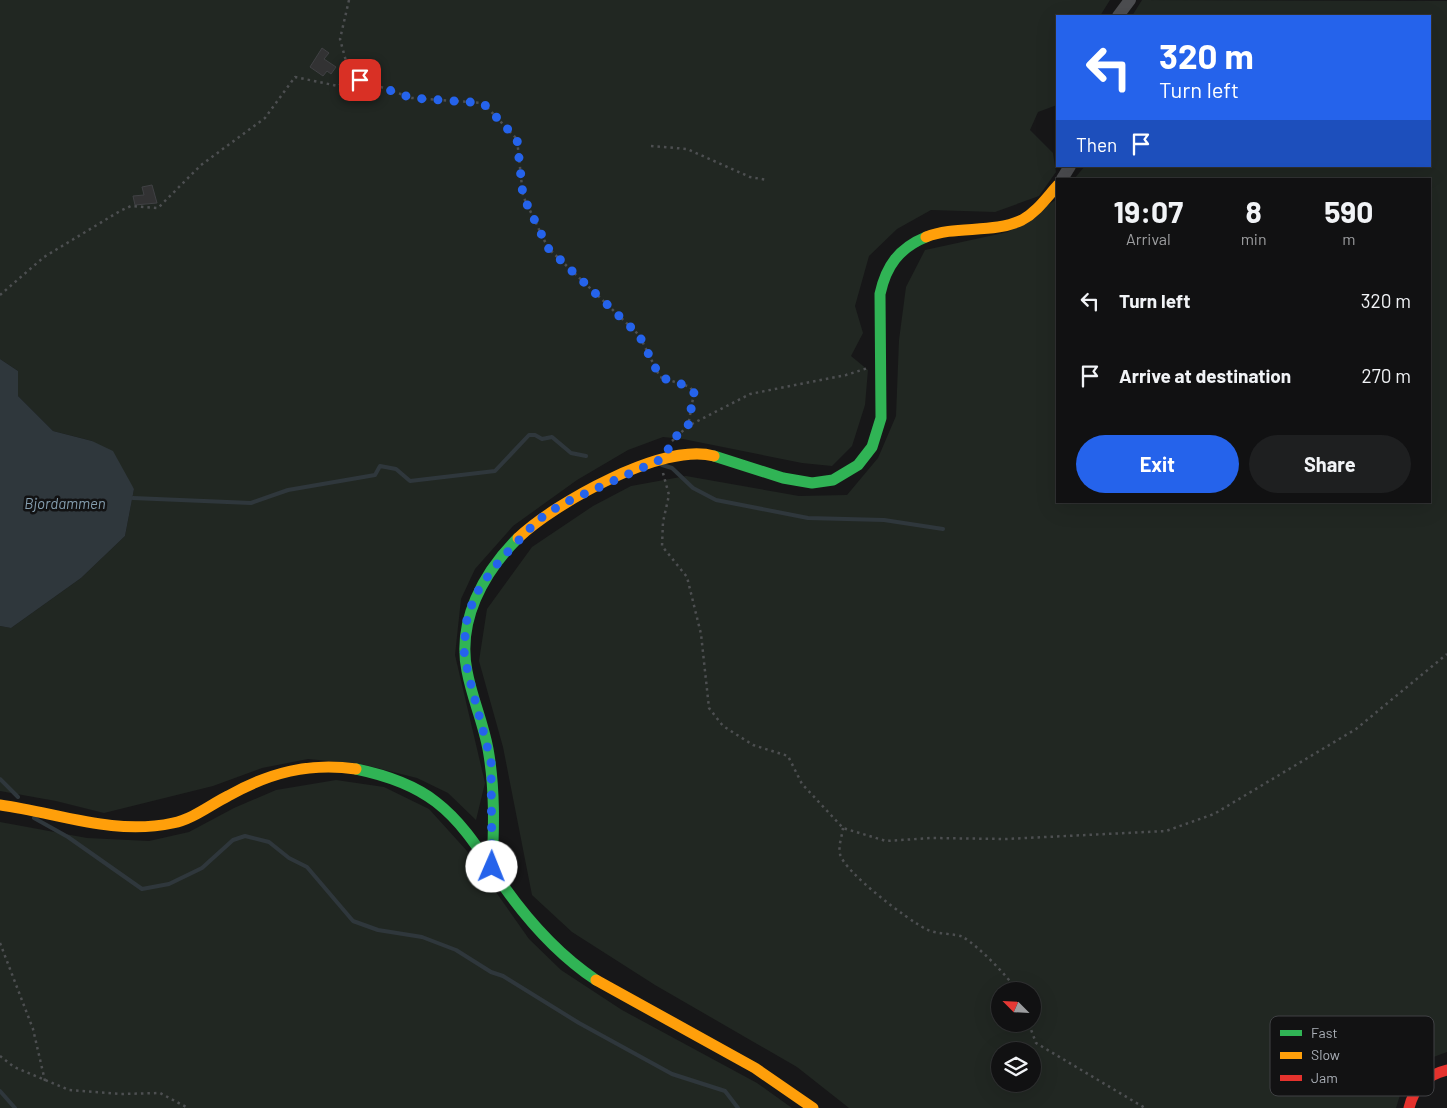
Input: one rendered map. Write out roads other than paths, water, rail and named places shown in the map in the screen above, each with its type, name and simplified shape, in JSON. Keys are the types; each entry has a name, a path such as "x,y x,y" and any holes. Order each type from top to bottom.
{"street":[{"path":"1119,15 1130,0"},
{"path":"1063,178 1069,167"},
{"path":"492,867 491,761 464,651 466,623 474,598 501,559 538,520 567,502 680,454 704,454 805,482 822,483 838,478 860,464 874,443 881,421 880,294 884,276 896,256 912,243 939,232 1009,224 1021,220 1038,208 1056,187"},
{"path":"0,805 97,826 123,828 157,826 190,818 239,790 284,772 308,767 331,766 393,779 425,794 440,805 458,823 515,901 556,946 580,968 619,993 762,1071 812,1108"},
{"path":"1434,1075 1447,1070"}],"water":[{"name":"Bjordammen","path":"0,359 18,371 18,396 53,431 92,441 113,451 134,489 125,536 81,578 11,628 0,626"}],"waterway":[{"path":"133,498 251,503 288,490 375,475 380,466 396,469 410,481 495,471 529,435 535,435 542,439 552,437 571,453 586,456"},
{"path":"662,465 672,468 693,488 716,500 808,518 884,520 943,529"},
{"path":"0,779 18,797"},
{"path":"34,818 68,837 142,889 169,884 202,868 233,840 245,836 269,842 289,858 307,867 353,921 378,930 422,937 456,950 491,972 503,976 579,1023 672,1074 725,1091 738,1108"},
{"path":"0,1091 15,1108"}]}
